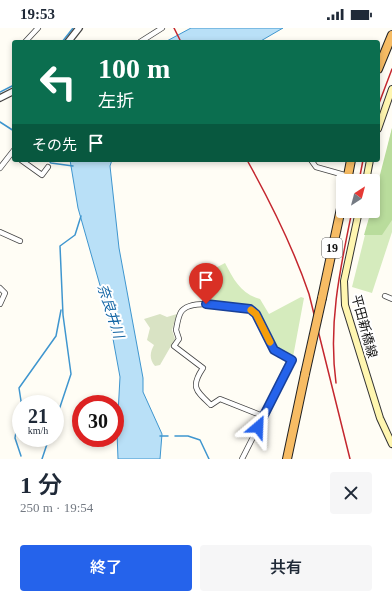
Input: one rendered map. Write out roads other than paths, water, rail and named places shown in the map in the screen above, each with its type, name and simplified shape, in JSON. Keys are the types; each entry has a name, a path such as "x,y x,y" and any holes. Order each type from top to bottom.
{"highway":[{"path":"380,64 392,34"},
{"path":"348,174 351,162"},
{"name":"19","path":"286,459 339,218"}],"main road":[{"path":"380,123 392,88"},
{"path":"367,174 370,162"},
{"name":"平田新橋線","path":"358,218 344,281 345,304 380,418 392,444"}],"street":[{"path":"27,40 38,28"},
{"path":"70,40 79,28"},
{"path":"142,40 154,30 162,28"},
{"path":"0,98 12,93"},
{"path":"0,168 12,153"},
{"path":"24,162 42,175 48,167"},
{"path":"312,162 316,167 336,174"},
{"path":"0,232 20,241"},
{"path":"0,288 4,293 0,304"},
{"path":"386,296 392,299"},
{"path":"242,459 292,360 274,350 256,314 250,309 206,304 189,305 181,312 176,330 179,339 174,346 203,368 195,380 195,386 200,394 211,405 220,399 263,416"}],"water":[{"path":"191,28 283,28 262,40 169,40"},
{"name":"奈良井川","path":"70,162 111,162 110,166 119,248 143,378 143,392 162,434 160,459 118,459 118,447 124,447 124,395 119,395 120,377 109,317 78,208"}],"waterway":[{"path":"64,40 73,28"},
{"path":"0,92 12,86"},
{"path":"0,122 12,130"},
{"path":"50,162 73,166"},
{"path":"64,395 71,374 63,315 60,246 75,235 81,216"},
{"path":"21,456 15,438 21,401 19,388 56,336 61,310"},
{"path":"160,436 168,436"},
{"path":"175,436 188,436 200,440 209,459"},
{"path":"42,459 46,447"}],"railway":[{"path":"174,28 180,40"},
{"path":"380,101 392,69"},
{"path":"248,162 265,192 281,226 296,259 309,294 350,459"},
{"path":"360,174 363,162"},
{"path":"336,383 333,339 334,318 343,254 351,218"}]}
